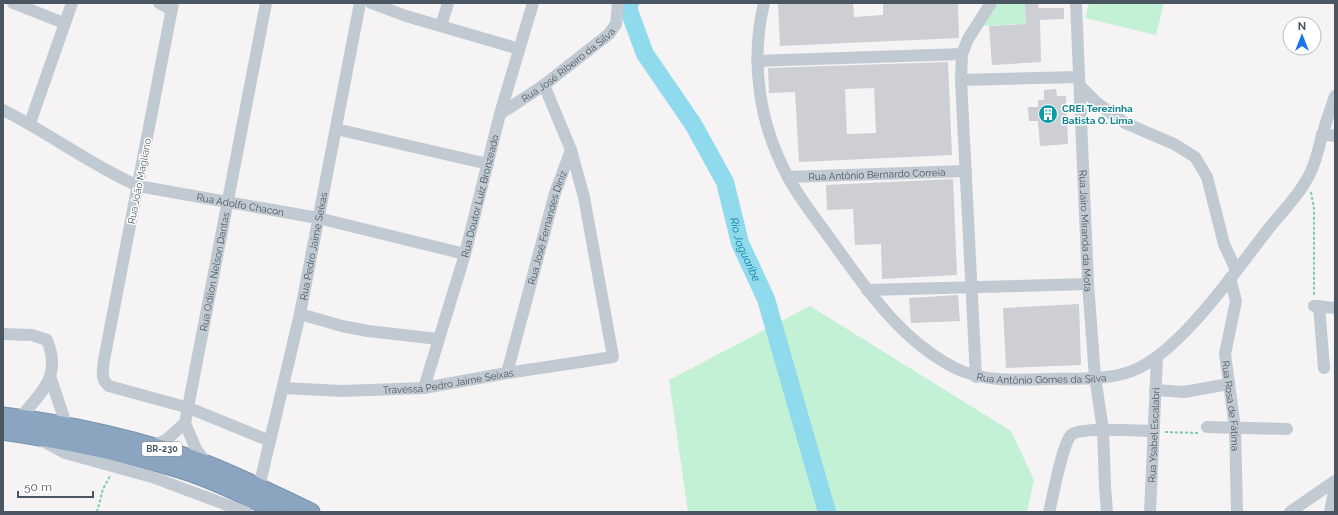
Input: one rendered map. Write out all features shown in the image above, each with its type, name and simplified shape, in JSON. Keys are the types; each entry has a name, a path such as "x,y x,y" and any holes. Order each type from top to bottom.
{"highway":[{"name":"BR-230","path":"3,416 67,427 152,446 207,464 311,512"},
{"name":"BR-230","path":"3,431 89,445 180,469 226,487 280,512"}],"street":[{"path":"13,3 64,23"},
{"path":"30,123 72,3"},
{"path":"159,3 173,7"},
{"name":"Rua Odilon Nelson Dantas","path":"185,423 266,3"},
{"name":"Rua Pedro Jaime Seixas","path":"259,487 300,314 360,3"},
{"path":"371,3 390,11 519,49"},
{"path":"441,26 448,3"},
{"name":"Rua Doutor Luiz Bronzeado","path":"424,388 465,254 500,114 533,3"},
{"name":"Rua José Ribeiro da Silva","path":"500,114 544,85 609,34 616,24 618,3"},
{"path":"764,3 759,23 757,61 760,91 768,132 788,177 867,290 911,339 938,358 976,377"},
{"name":"Rua Antônio Gomes da Silva","path":"991,3 968,39 962,54 961,80 976,377 1024,380 1095,377 1131,371 1157,358 1165,352 1199,316 1307,179 1318,152 1322,134 1335,96"},
{"name":"Rua Jairo Miranda da Mota","path":"1076,3 1088,284 1095,377 1103,430 1107,512"},
{"name":"Rua João Magliano","path":"173,7 102,376 104,382 109,386 189,408 270,441"},
{"path":"757,61 962,54"},
{"path":"961,80 1079,82 1097,103 1125,122 1174,144 1195,157 1207,177 1233,274"},
{"path":"544,85 571,150"},
{"name":"Rua Adolfo Chacon","path":"3,110 30,123 91,161 138,186 318,218 465,254"},
{"path":"336,129 488,164"},
{"path":"1322,134 1335,136"},
{"name":"Travessa Pedro Jaime Seixas","path":"283,388 342,391 424,388 507,373 612,357 584,197 571,150"},
{"name":"Rua José Fernandes Diniz","path":"507,373 555,193 571,150"},
{"name":"Rua Antônio Bernardo Correia","path":"788,177 966,171"},
{"name":"Rua Rosa de Fátima","path":"1233,274 1236,301 1225,354 1236,428 1237,512"},
{"path":"867,290 1088,284"},
{"path":"1324,368 1317,306 1335,308"},
{"path":"300,314 342,326 368,331 438,339"},
{"path":"3,334 32,335 47,340 53,354 51,378 67,427"},
{"name":"Rua Ysabel Escalabri","path":"1150,512 1157,358"},
{"path":"20,418 51,378"},
{"path":"1155,390 1184,392 1229,384"},
{"path":"152,446 166,440 185,423 196,449 207,464"},
{"path":"1207,428 1287,429"},
{"path":"1049,512 1068,441 1072,435 1078,432 1103,430 1154,432"},
{"path":"34,435 65,453 152,477 246,512"},
{"path":"1290,512 1335,481"},
{"path":"1330,512 1335,487"}],"path":[{"path":"1307,179 1312,194 1314,209 1317,306"},
{"path":"1154,432 1195,433 1207,428"},
{"path":"97,512 103,489 115,467"}],"green space":[{"path":"994,3 1025,3 1026,24 978,26"},
{"path":"1089,3 1164,3 1156,35 1085,18"},
{"path":"810,306 1011,431 1034,480 1027,512 688,512 669,380"}],"building":[{"path":"778,3 853,3 854,17 883,15 883,3 958,3 959,38 780,46"},
{"path":"1025,3 1038,3 1039,8 1064,8 1064,19 1040,20 1041,62 992,65 989,26 1026,24"},
{"path":"948,62 952,155 799,162 795,92 769,93 768,68","holes":["874,88 876,133 847,134 845,89"]},
{"name":"CREI Terezinha Batista O. Lima","path":"1056,89 1057,96 1066,96 1068,144 1040,146 1038,121 1029,121 1028,107 1038,107 1038,100 1044,100 1044,90"},
{"path":"953,179 957,275 882,279 881,244 855,245 853,209 827,210 826,185"},
{"path":"958,295 960,321 911,323 909,298"},
{"path":"1079,304 1081,365 1006,368 1003,308"}],"waterway":[{"name":"Rio Jaguaribe","path":"630,3 628,8 645,54 693,124 725,182 740,243 766,299 827,512"}],"place":[{"name":"CREI Terezinha Batista O. Lima","path":"1048,114"}]}
